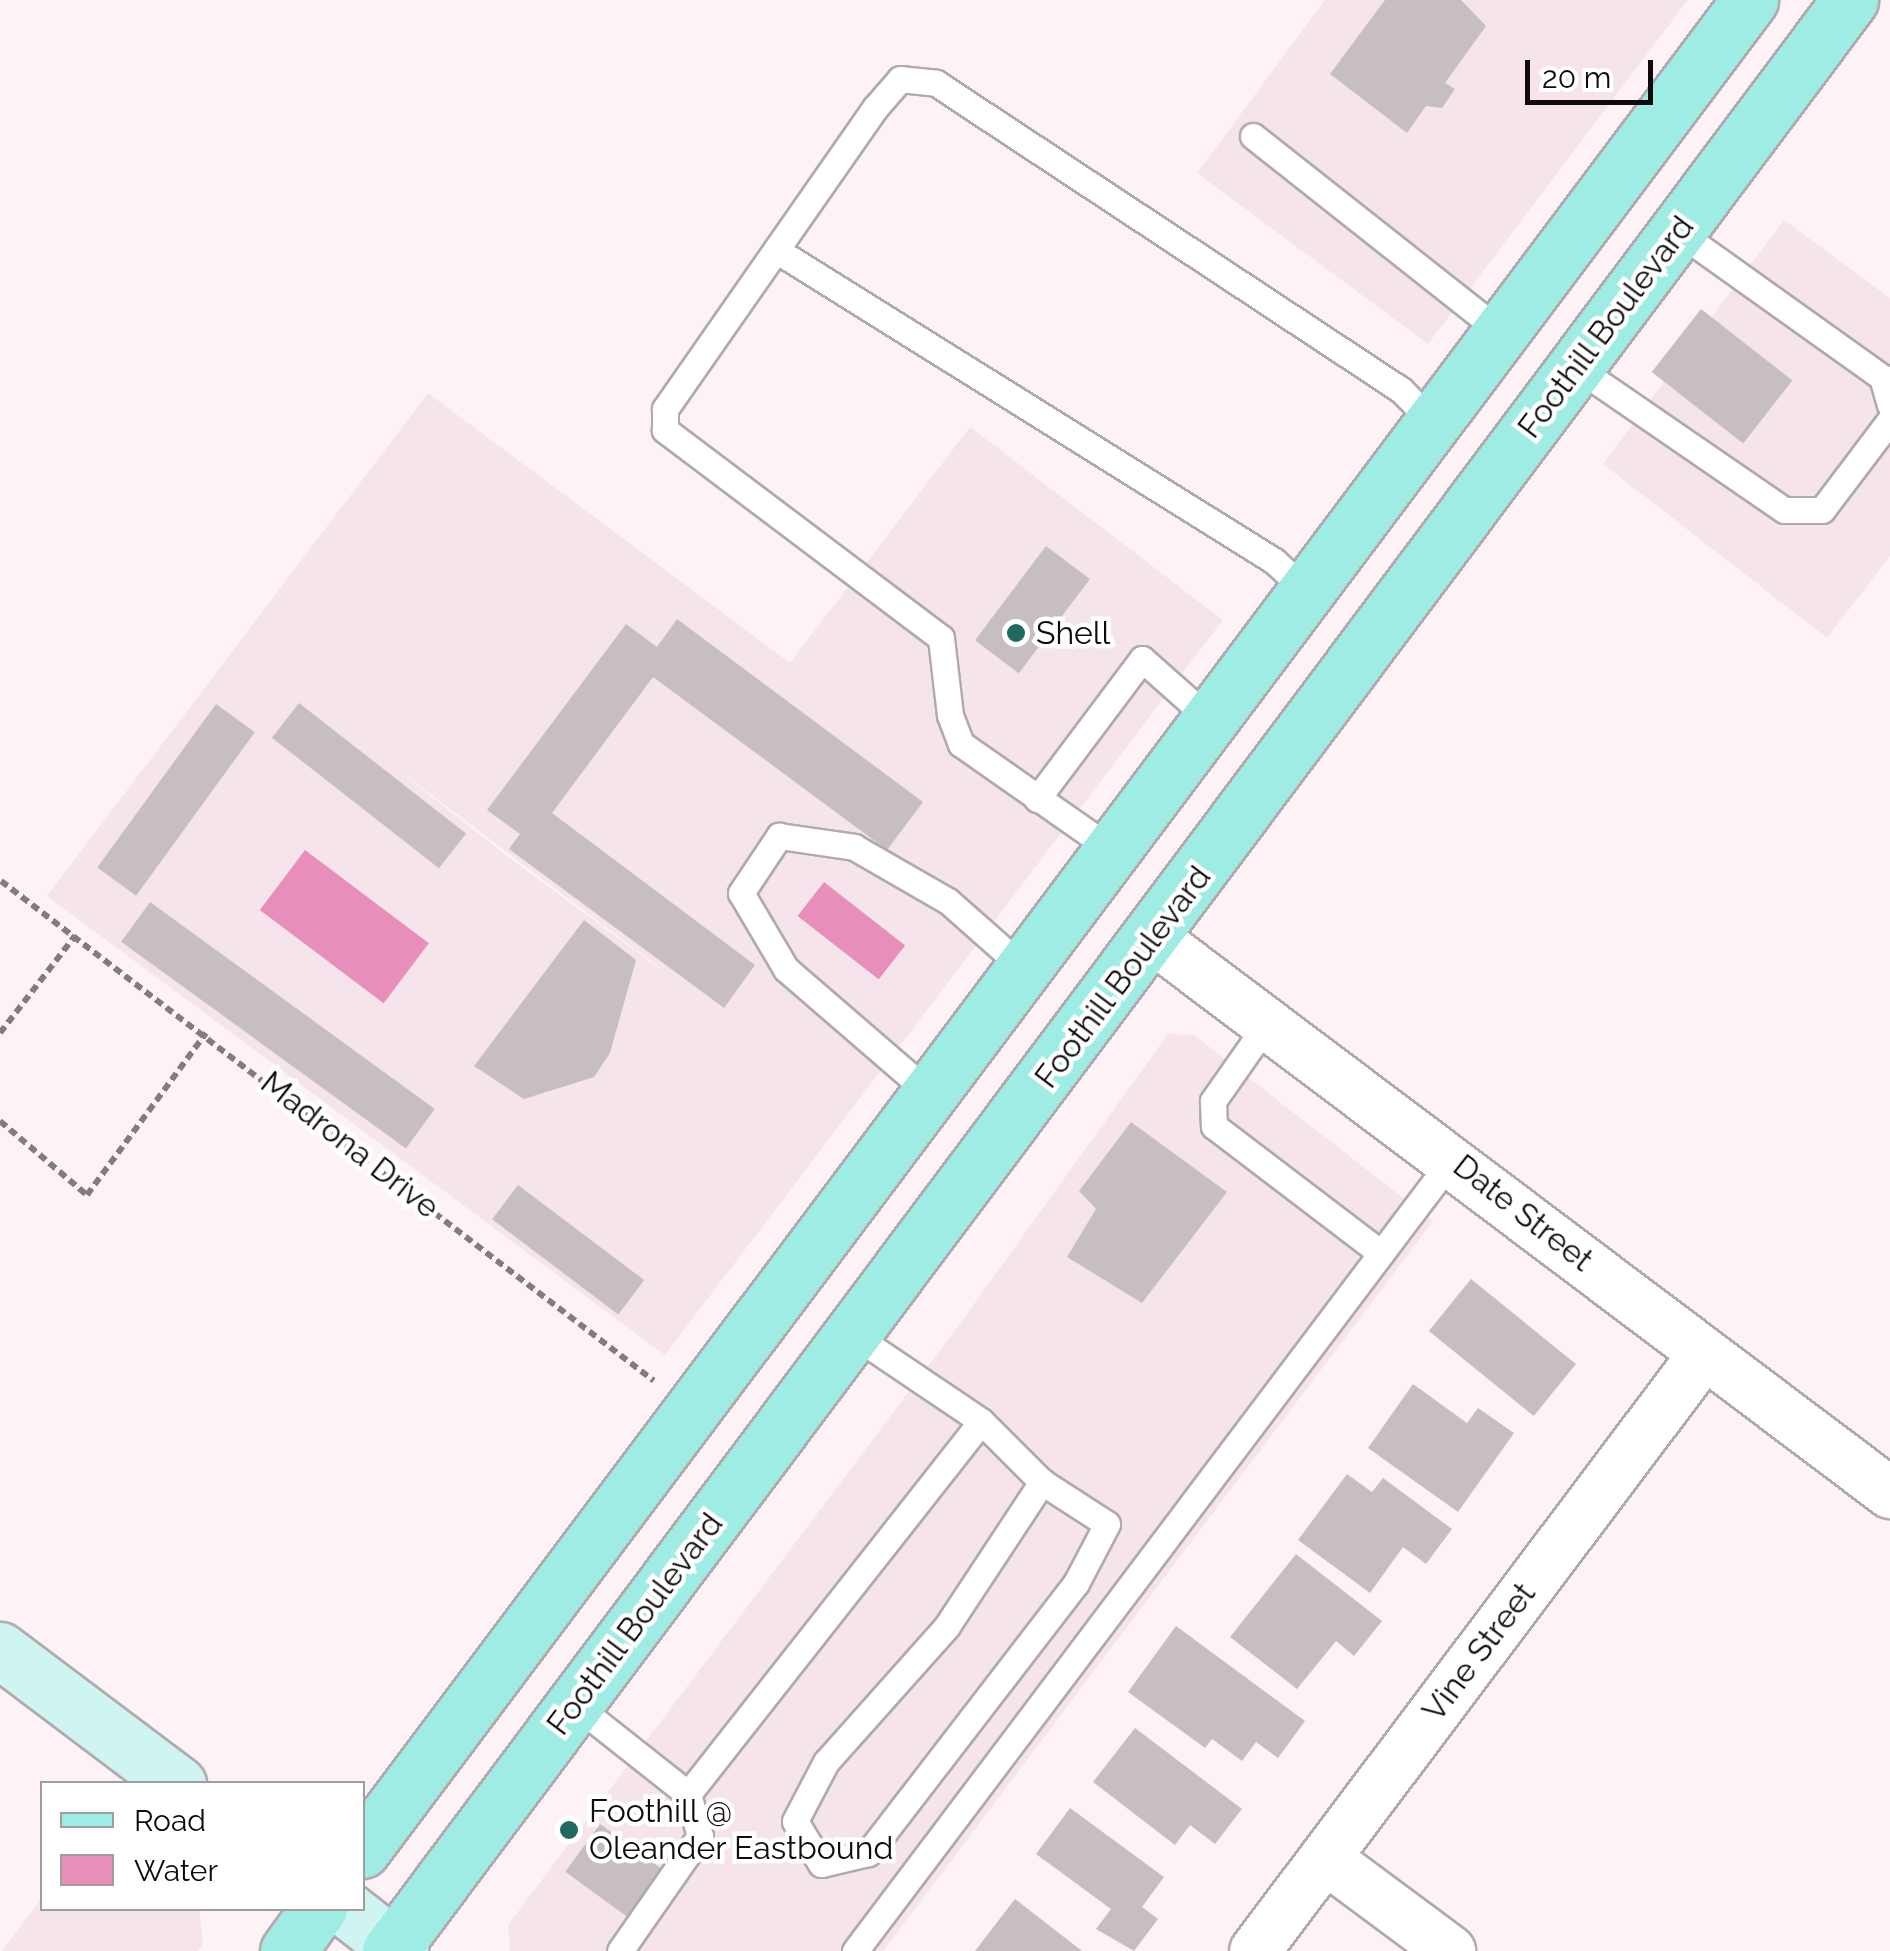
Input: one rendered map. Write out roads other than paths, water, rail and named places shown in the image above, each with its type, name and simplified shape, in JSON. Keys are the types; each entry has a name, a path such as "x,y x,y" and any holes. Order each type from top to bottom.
{"main road":[{"path":"365,1846 695,1412 1750,0"},
{"name":"Foothill Boulevard","path":"395,1949 574,1704 855,1336 1850,0"},
{"path":"288,1951 317,1911"}],"street":[{"name":"Date Street","path":"1152,938 1453,1158 1890,1493"},
{"name":"Vine Street","path":"1255,1951 1704,1354"},
{"path":"0,1650 174,1781"},
{"path":"1325,1858 1450,1951"},
{"path":"348,1911 395,1949"}],"lane":[{"path":"1114,852 962,744 950,715 940,638 664,430 665,409 890,88 917,77 936,83 1401,390 1434,423"},
{"path":"1253,136 1502,333"},
{"path":"1677,232 1882,377 1890,405"},
{"path":"776,250 1274,560 1308,592"},
{"path":"1576,367 1784,510 1822,510 1890,420"},
{"path":"1037,799 1142,659 1212,721"},
{"path":"932,1095 786,969 741,893 779,836 854,848 948,901 1026,970"},
{"path":"1268,1021 1213,1101 1214,1126 1381,1253"},
{"path":"855,1951 1453,1158"},
{"path":"855,1336 981,1421 1042,1482 1107,1524 1076,1583 868,1853 821,1864 795,1821 826,1762 948,1626 1042,1482"},
{"path":"688,1794 981,1421"},
{"path":"574,1704 688,1794 700,1836 620,1951"}],"water":[{"path":"305,850 429,943 384,1003 260,910"},
{"path":"824,882 905,945 879,979 798,916"}],"place":[{"name":"Shell","path":"1016,633"},
{"name":"Foothill @ Oleander Eastbound","path":"569,1830"}]}
